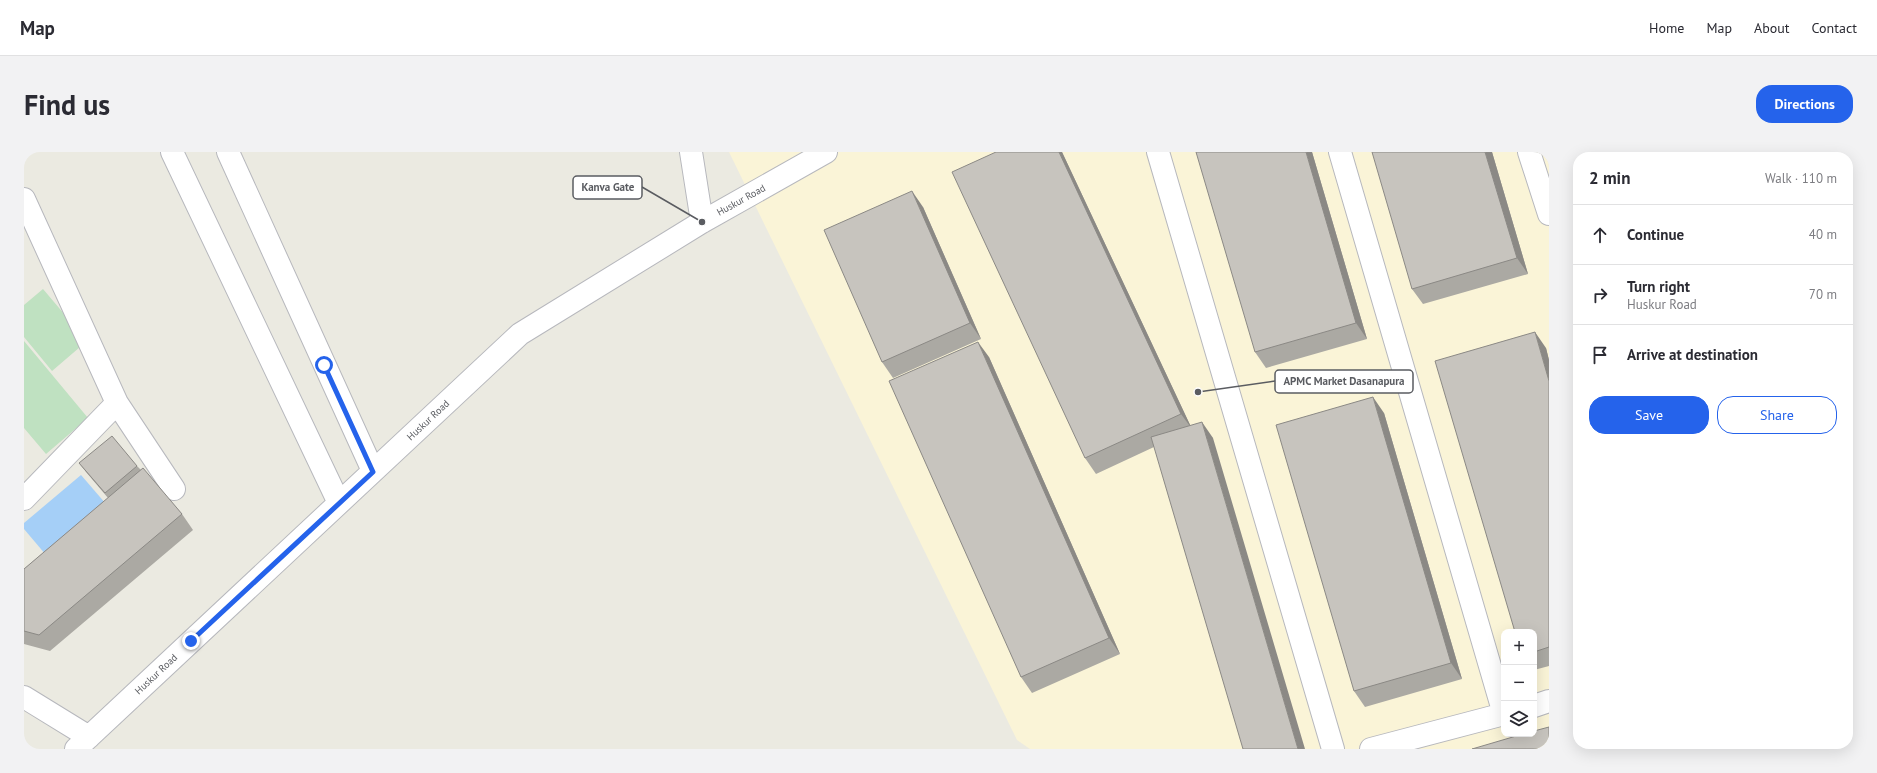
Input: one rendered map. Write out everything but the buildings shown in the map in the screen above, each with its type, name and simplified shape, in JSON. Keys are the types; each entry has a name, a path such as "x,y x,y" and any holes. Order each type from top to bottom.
{"street":[{"path":"172,152 338,504"},
{"path":"228,152 373,472"},
{"path":"691,152 702,222"},
{"name":"Huskur Road","path":"82,743 520,334 702,222 826,152"},
{"path":"1158,152 1333,749"},
{"path":"1340,152 1501,704"},
{"path":"1529,152 1549,214"},
{"path":"24,199 117,403 174,489"},
{"path":"24,499 117,403"},
{"path":"24,697 82,743"},
{"path":"1537,705 1549,702"},
{"path":"1371,749 1501,715"}],"shaded area":[{"path":"729,152 1549,152 1549,749 1030,749 1017,740"}],"green space":[{"path":"43,289 87,341 52,371 24,337 24,305"},
{"path":"24,341 88,418 46,454 24,428"}],"water":[{"path":"81,475 106,504 46,555 24,529 24,523"}],"place":[{"name":"Kanva Gate","path":"702,222"},
{"name":"APMC Market Dasanapura","path":"1198,392"}],"route":[{"path":"191,641 373,472 324,365"}]}
